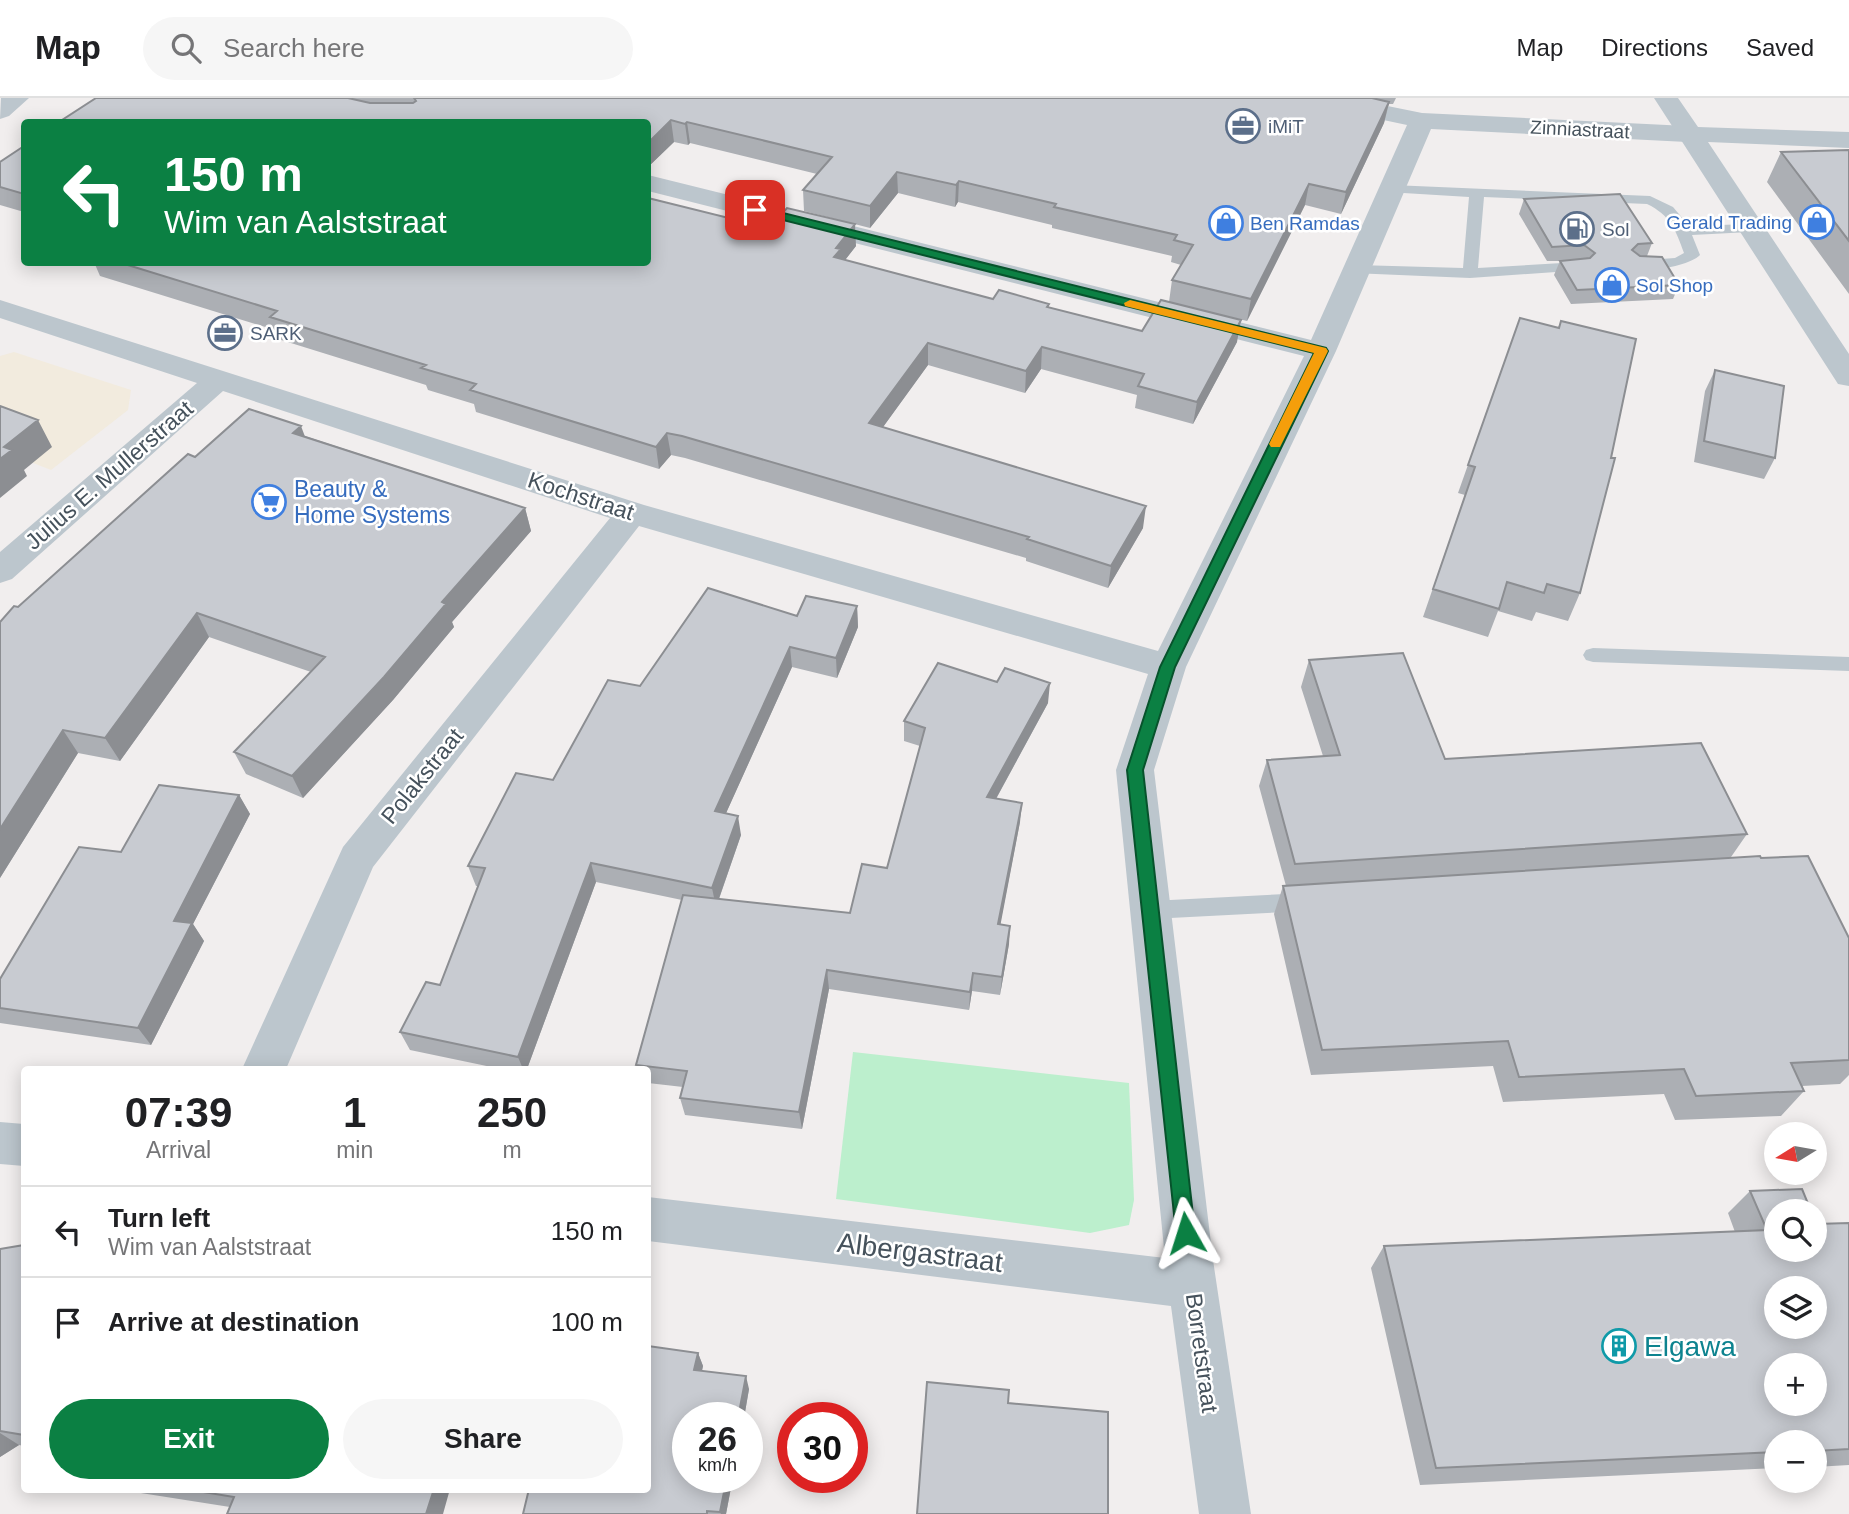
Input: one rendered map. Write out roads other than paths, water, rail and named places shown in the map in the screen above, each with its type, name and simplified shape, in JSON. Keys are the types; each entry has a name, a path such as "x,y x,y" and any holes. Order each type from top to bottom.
{"street":[{"path":"0,111 17,98"},
{"name":"Zinniastraat","path":"1312,98 1422,121 1849,140"},
{"path":"1666,98 1687,134 1849,377"},
{"name":"Borretstraat","path":"1225,1514 1193,1285 1135,770 1168,667 1321,351 1422,121"},
{"path":"651,184 1321,351"},
{"name":"Kochstraat","path":"0,309 632,513 1168,667"},
{"name":"Julius E. Mullerstraat","path":"0,571 218,380"},
{"name":"Polakstraat","path":"265,1066 357,858 632,513"},
{"path":"0,1143 21,1145"},
{"name":"Albergastraat","path":"651,1219 1193,1285"}],"lane":[{"path":"1392,189 1650,200 1669,208 1680,220 1692,255 1678,262 1637,264"},
{"path":"1470,273 1477,192"},
{"path":"1684,231 1750,228"},
{"path":"1357,270 1470,273 1579,267"},
{"path":"1593,655 1849,664"},
{"path":"1151,910 1326,900"}],"place":[{"name":"iMiT","path":"1243,126"},
{"name":"Gerald Trading","path":"1817,222"},
{"name":"Ben Ramdas","path":"1226,223"},
{"name":"Sol","path":"1577,229"},
{"name":"Sol Shop","path":"1612,285"},
{"name":"SARK","path":"225,333"},
{"name":"Beauty & Home Systems","path":"269,502"},
{"name":"Elgawa","path":"1619,1346"}]}
